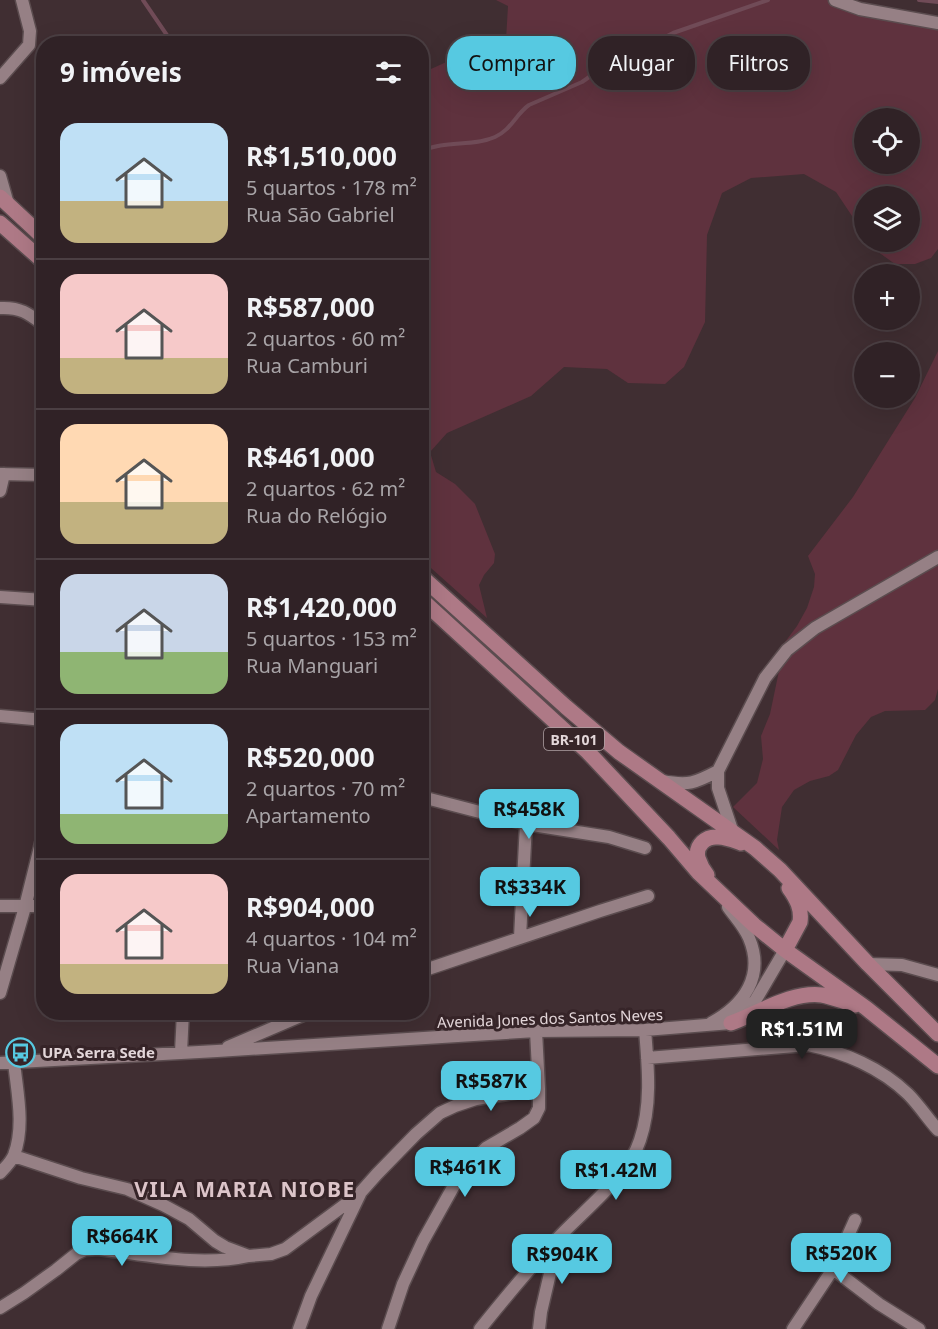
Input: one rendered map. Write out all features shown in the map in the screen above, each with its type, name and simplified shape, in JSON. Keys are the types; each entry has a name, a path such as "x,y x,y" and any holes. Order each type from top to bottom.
{"main road":[{"path":"4,200 36,230"},
{"path":"0,223 36,255"},
{"name":"BR-101","path":"429,583 619,752 732,830 780,870 868,964 938,1034"},
{"name":"BR-101","path":"429,606 588,752 715,889 785,950 866,1008 938,1066"},
{"path":"715,889 698,858 701,844 707,838 715,836 725,837 755,848"},
{"path":"780,870 797,900 801,915 801,922 785,950"},
{"path":"731,1023 803,996 822,995 866,1008"}],"street":[{"path":"0,78 29,45 30,31 22,0"},
{"path":"836,0 860,9 938,23"},
{"path":"0,176 4,200"},
{"path":"0,308 27,312 36,319"},
{"path":"0,491 2,474 36,475"},
{"path":"732,830 718,788 718,771 765,678 787,650 815,628 938,558"},
{"path":"0,597 36,599"},
{"path":"0,716 36,719"},
{"path":"658,780 693,783 718,771"},
{"path":"429,799 526,824 609,837 645,848"},
{"path":"520,937 526,824"},
{"path":"0,993 36,863"},
{"name":"Avenida Jones dos Santos Neves","path":"706,1026 726,1014 744,997 750,987 754,966 749,938 715,889"},
{"path":"429,968 648,896"},
{"path":"0,906 36,906"},
{"path":"731,1023 755,1001 785,950"},
{"path":"868,964 902,965 936,970"},
{"path":"181,1052 183,1020"},
{"path":"218,1051 291,1020"},
{"name":"Avenida Jones dos Santos Neves","path":"0,1063 536,1031 645,1030 731,1023"},
{"path":"480,1329 558,1237 600,1197 628,1164 640,1143 647,1115 645,1030"},
{"path":"388,1329 403,1284 423,1241 461,1173 486,1148 534,1118 539,1108 536,1031"},
{"path":"647,1058 808,1045 828,1049 851,1057 891,1079 909,1095 938,1130"},
{"path":"0,1173 14,1156 20,1132 14,1062"},
{"path":"0,1308 85,1250 189,1260 230,1261 271,1254 285,1249 361,1192 416,1134 440,1113 476,1100 539,1089"},
{"path":"14,1156 81,1178 127,1189 189,1220 225,1247 249,1256"},
{"path":"299,1329 311,1296 361,1192"},
{"path":"793,1329 833,1269 855,1220"},
{"path":"539,1329 558,1237"},
{"path":"833,1269 879,1304 919,1329"}],"shaded area":[{"path":"496,0 853,0 865,7 938,17 938,249 931,258 915,264 895,264 878,252 920,252 920,186 854,186 854,219 836,192 804,174 751,178 722,193 707,235 705,322 684,367 665,384 628,383 607,369 564,367 531,396 447,433 430,452 436,472 455,484 475,504 495,554 494,563 479,585 487,618 429,566 429,70 447,62 447,90 576,90 576,36 506,36 508,6"},
{"path":"938,351 938,689 935,700 925,710 885,711 871,717 856,735 838,770 794,790 782,807 777,840 779,850 733,807 757,783 763,759 761,736 770,714 785,642 807,608 814,587 815,574 808,556 853,497 909,408 920,408 920,388"}],"waterway":[{"path":"143,0 168,36"},
{"path":"429,149 478,142 495,137 501,134 529,105 582,82 673,33 768,0"},
{"path":"919,0 938,2"}],"place":[{"name":"UPA Serra Sede","path":"21,1052"}],"district":[{"name":"VILA MARIA NIOBE","path":"245,1189"}]}
